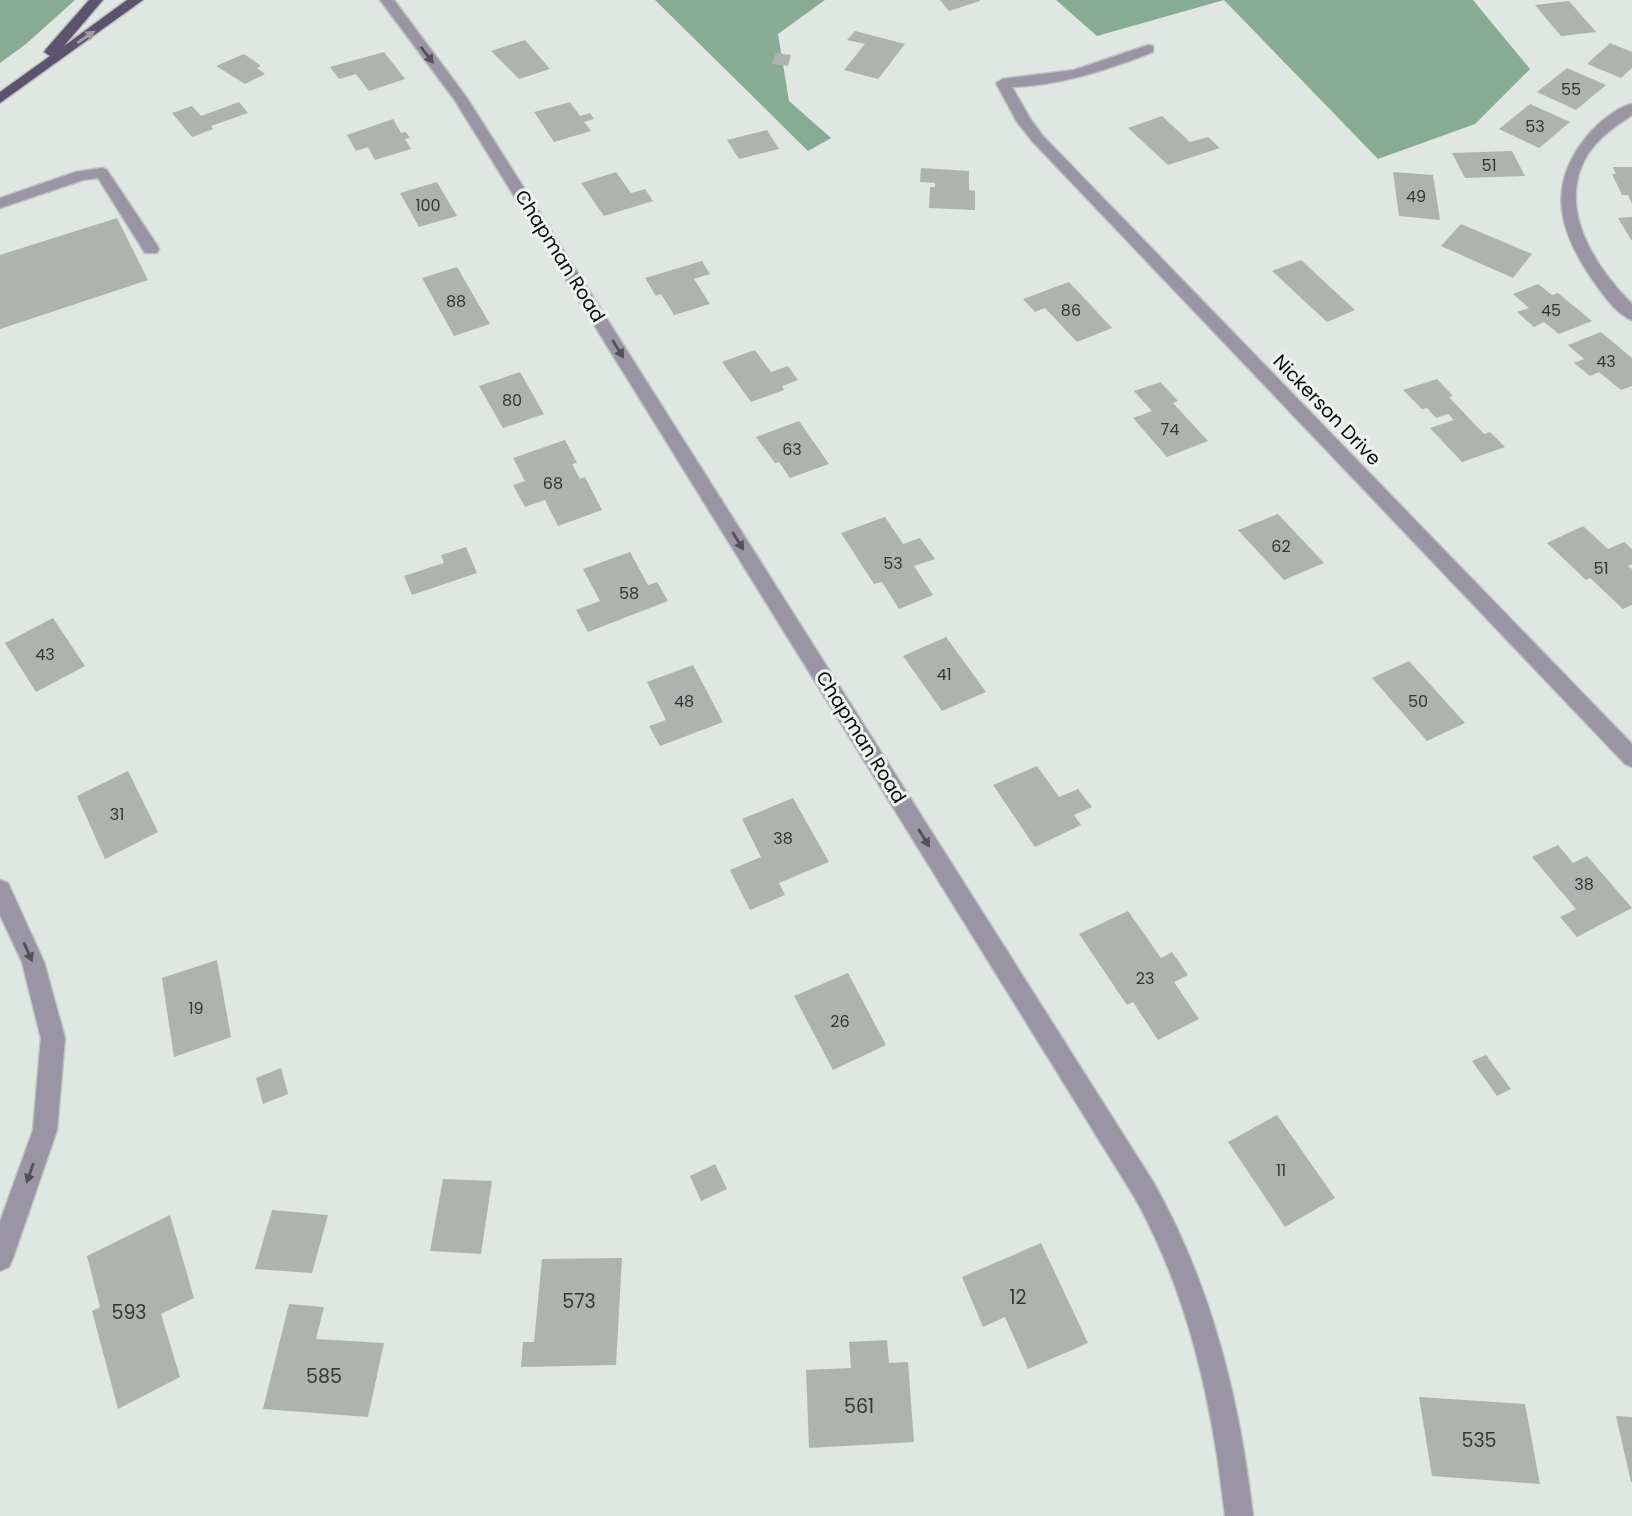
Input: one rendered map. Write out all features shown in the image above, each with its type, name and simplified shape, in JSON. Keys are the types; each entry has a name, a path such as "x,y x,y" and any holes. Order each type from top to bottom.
{"main road":[{"path":"34,72 96,0"},
{"path":"0,99 136,0"}],"street":[{"name":"Chapman Road","path":"387,0 460,98 1118,1146 1158,1216 1199,1320 1221,1400 1240,1516"},
{"name":"Nickerson Drive","path":"1148,49 1089,72 1061,79 1003,83 1024,122 1038,139 1632,758"},
{"path":"1632,108 1598,132 1579,156 1571,170 1568,204 1576,238 1591,268 1632,314"},
{"path":"0,203 81,175 102,173 151,249"},
{"path":"0,890 33,962 53,1038 45,1130 0,1258"}],"green space":[{"path":"0,0 75,0 26,44 0,63"},
{"path":"655,0 825,0 778,34 789,101 831,138 808,151"},
{"path":"1056,0 1224,0 1097,36"},
{"path":"1224,0 1473,0 1530,69 1475,124 1378,159"}],"building":[{"path":"940,0 980,0 980,1 949,11"},
{"path":"1569,1 1596,32 1561,36 1535,5"},
{"path":"855,31 905,44 878,79 844,70 865,44 847,40"},
{"path":"525,40 550,69 519,79 491,51"},
{"path":"1610,43 1632,52 1632,68 1621,78 1587,64"},
{"path":"384,52 405,79 369,91 356,74 339,79 330,67"},
{"path":"776,53 791,55 788,66 772,64"},
{"path":"244,54 261,66 257,68 265,74 245,84 216,66"},
{"path":"1567,68 1606,85 1576,110 1537,92"},
{"path":"239,102 248,113 211,126 213,129 192,137 172,113 192,106 201,116"},
{"path":"570,102 580,116 590,113 594,119 584,122 591,131 554,142 534,112"},
{"path":"1530,104 1570,122 1539,148 1499,129"},
{"path":"1162,116 1190,142 1208,137 1220,148 1168,165 1128,128"},
{"path":"393,119 401,133 406,132 410,138 405,139 411,149 375,160 368,147 356,151 347,135"},
{"path":"767,130 779,149 739,159 727,140"},
{"path":"1512,151 1525,176 1465,178 1452,153"},
{"path":"1613,167 1632,167 1632,204 1628,195 1622,195 1612,174 1616,174"},
{"path":"921,168 969,171 969,190 975,191 975,210 929,208 930,187 935,187 935,183 920,182"},
{"path":"616,172 631,193 645,189 653,201 604,216 581,183"},
{"path":"1393,172 1433,175 1440,220 1399,216"},
{"path":"437,182 457,216 419,227 400,193"},
{"path":"1632,217 1632,241 1618,218"},
{"path":"117,218 148,280 0,329 0,255"},
{"path":"1461,224 1532,254 1513,278 1441,246"},
{"path":"1301,260 1355,310 1327,322 1272,271"},
{"path":"702,261 710,274 694,279 710,304 674,315 661,294 656,296 645,278"},
{"path":"457,267 490,324 454,336 422,278"},
{"path":"1069,282 1112,328 1077,342 1045,308 1035,312 1023,299"},
{"path":"1538,284 1552,295 1558,293 1592,321 1559,334 1544,322 1534,327 1517,312 1529,308 1513,294"},
{"path":"1601,332 1632,358 1632,386 1621,390 1599,372 1590,376 1574,363 1584,359 1568,345"},
{"path":"755,350 771,372 788,366 798,380 782,386 784,390 751,402 722,362"},
{"path":"520,372 544,414 503,428 479,386"},
{"path":"1437,379 1453,396 1449,397 1484,434 1490,432 1505,447 1462,462 1430,428 1454,420 1448,414 1436,418 1427,408 1422,409 1403,390"},
{"path":"1160,382 1178,401 1173,403 1208,441 1167,457 1133,418 1152,411 1134,391"},
{"path":"799,421 829,464 790,478 756,437"},
{"path":"565,440 577,463 572,464 580,479 585,477 602,510 558,526 545,500 525,507 513,485 525,481 513,458"},
{"path":"1278,514 1324,563 1284,580 1238,530"},
{"path":"885,517 903,544 920,538 935,559 914,566 933,595 899,609 882,582 874,584 841,533"},
{"path":"1583,526 1608,549 1624,542 1632,549 1632,564 1628,566 1632,569 1632,605 1623,609 1590,578 1586,580 1547,543"},
{"path":"466,547 477,573 412,595 404,576 444,563 441,555"},
{"path":"630,552 648,585 657,582 668,601 588,632 576,610 600,601 583,569"},
{"path":"53,618 85,666 36,692 5,643"},
{"path":"946,637 986,692 942,711 903,656"},
{"path":"1409,661 1465,723 1427,741 1372,678"},
{"path":"693,665 723,722 660,746 649,726 666,720 647,682"},
{"path":"1037,766 1059,797 1078,789 1092,807 1074,815 1081,825 1035,847 993,785"},
{"path":"128,771 158,832 105,859 77,796"},
{"path":"793,798 829,862 779,883 785,895 750,910 730,870 761,857 742,819"},
{"path":"1558,845 1573,863 1587,856 1632,908 1577,937 1560,917 1576,909 1532,857"},
{"path":"1128,911 1161,958 1172,952 1188,975 1174,982 1199,1019 1158,1040 1133,1002 1127,1005 1079,934"},
{"path":"217,960 231,1037 174,1057 162,978"},
{"path":"848,973 886,1045 833,1070 794,996"},
{"path":"1486,1055 1511,1089 1497,1096 1472,1061"},
{"path":"281,1068 288,1094 263,1104 256,1078"},
{"path":"1277,1115 1335,1198 1285,1227 1228,1142"},
{"path":"715,1164 727,1189 701,1201 690,1176"},
{"path":"443,1179 492,1181 481,1254 430,1251"},
{"path":"272,1210 328,1215 312,1273 255,1269"},
{"path":"170,1215 194,1298 161,1314 180,1377 118,1409 92,1311 100,1307 87,1256"},
{"path":"1041,1243 1088,1343 1028,1369 1005,1317 983,1327 962,1277"},
{"path":"622,1258 616,1365 521,1367 523,1342 534,1342 542,1259"},
{"path":"289,1304 324,1307 316,1339 384,1343 368,1417 263,1409"},
{"path":"887,1340 889,1363 908,1362 914,1442 809,1448 806,1370 851,1368 849,1342"},
{"path":"1419,1397 1525,1404 1540,1484 1432,1476"},
{"path":"1616,1416 1632,1417 1632,1482 1631,1482"}]}
